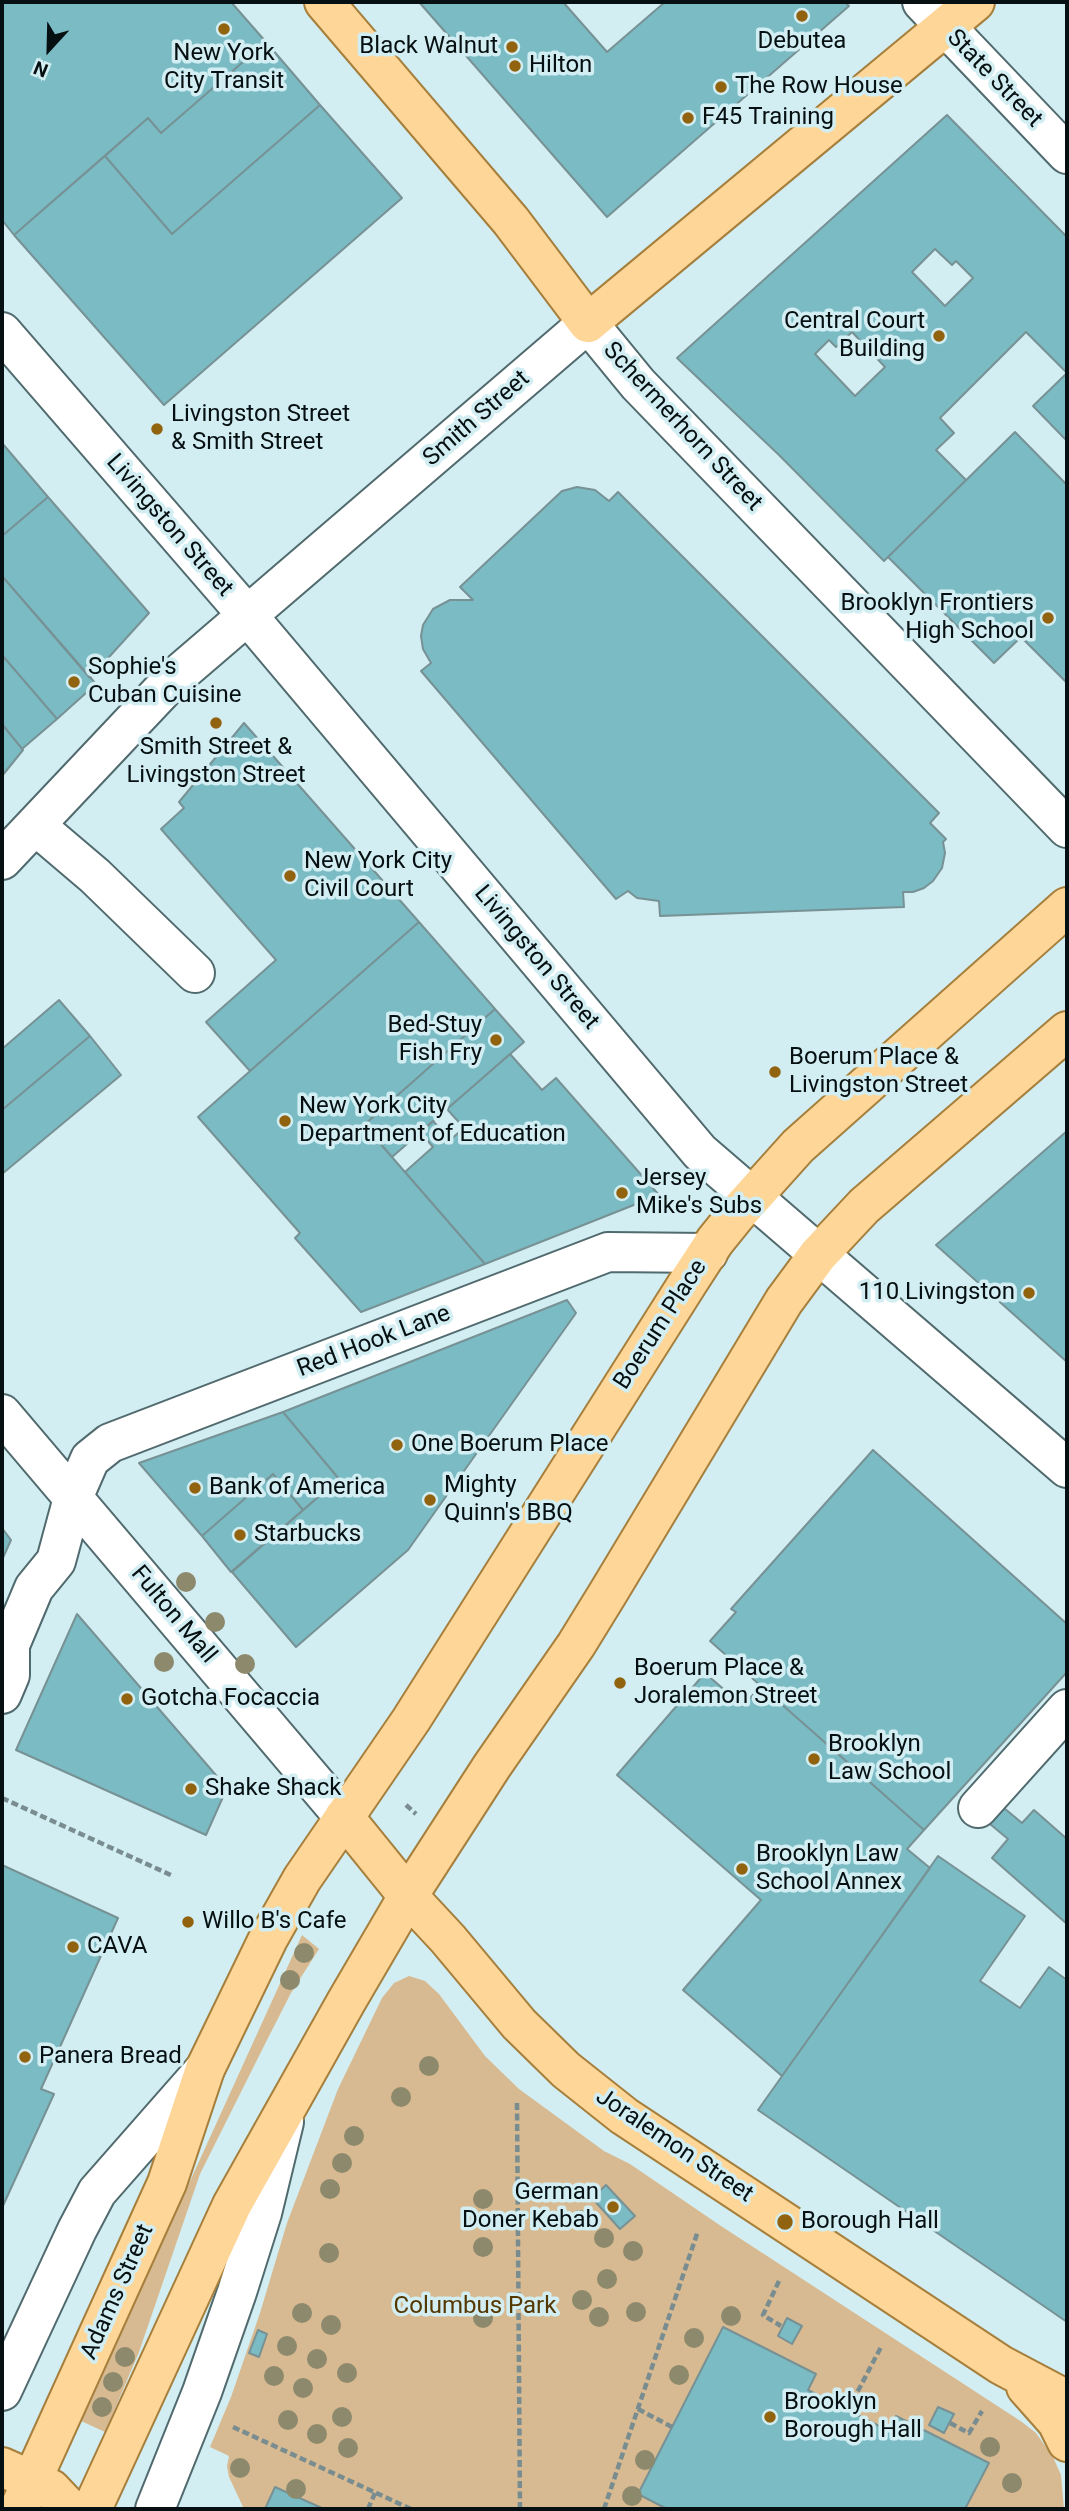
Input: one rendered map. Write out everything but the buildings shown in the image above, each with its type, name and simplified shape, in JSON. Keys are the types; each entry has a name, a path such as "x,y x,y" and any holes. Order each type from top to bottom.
{"main road":[{"name":"Schermerhorn Street","path":"324,2 511,221 588,323"},
{"name":"Smith Street","path":"588,323 933,14 975,2"},
{"name":"Boerum Place","path":"344,1817 411,1720 708,1253 751,1197 798,1146 1067,907"},
{"path":"92,2509 212,2245 287,2106 408,1896 492,1766 576,1645 784,1301 818,1255 864,1206 1067,1031"},
{"name":"Joralemon Street","path":"344,1817 408,1896 543,2050 592,2092 1001,2365 1067,2400"},
{"name":"Adams Street","path":"18,2485 167,2183 205,2069 273,1928 344,1817"},
{"path":"1001,2365 1044,2404 1067,2442"},
{"path":"18,2485 51,2489 70,2509"}],"street":[{"name":"State Street","path":"933,14 1067,155"},
{"name":"Smith Street","path":"2,860 172,680 588,323"},
{"name":"Schermerhorn Street","path":"588,323 638,384 1067,828"},
{"name":"Livingston Street","path":"2,332 248,617 700,1152 1067,1468"},
{"path":"35,825 95,876 195,973"},
{"name":"Red Hook Lane","path":"2,1694 10,1675 10,1645 34,1588 56,1561 73,1498 90,1459 110,1443 608,1252 708,1253"},
{"name":"Fulton Mall","path":"2,1414 344,1817"},
{"path":"978,1808 1067,1709"},
{"name":"Adams Street","path":"2,2391 97,2192 205,2069"},
{"path":"155,2509 202,2392 237,2292 262,2213 287,2106"}],"path":[{"path":"2,1798 173,1876"},
{"path":"517,2103 520,2509"},
{"path":"604,2509 698,2231"},
{"path":"779,2281 762,2311 763,2315 782,2326"},
{"path":"848,2410 881,2347"},
{"path":"638,2409 672,2427"},
{"path":"950,2423 969,2433 982,2411"},
{"path":"233,2427 411,2509"},
{"path":"368,2509 375,2493"}],"green space":[{"path":"302,1935 319,1949 291,1993 200,2174 139,2352 105,2432 81,2421"},
{"name":"Columbus Park","path":"409,1976 425,1981 439,1994 485,2056 519,2089 604,2151 630,2164 1036,2433 1053,2457 1061,2475 1064,2509 324,2509 275,2487 265,2509 244,2509 229,2477 229,2456 210,2447 231,2397 287,2223 338,2089 382,1998 394,1983"}],"place":[{"name":"Debutea","path":"802,16"},
{"name":"New York City Transit","path":"224,29"},
{"name":"Black Walnut","path":"512,47"},
{"name":"Hilton","path":"515,66"},
{"name":"The Row House","path":"721,87"},
{"name":"F45 Training","path":"688,118"},
{"name":"Central Court Building","path":"939,336"},
{"name":"Livingston Street & Smith Street","path":"157,429"},
{"name":"Brooklyn Frontiers High School","path":"1048,618"},
{"name":"Sophie's Cuban Cuisine","path":"74,682"},
{"name":"Smith Street & Livingston Street","path":"216,723"},
{"name":"New York City Civil Court","path":"290,876"},
{"name":"Bed-Stuy Fish Fry","path":"496,1040"},
{"name":"Boerum Place & Livingston Street","path":"775,1072"},
{"name":"New York City Department of Education","path":"285,1121"},
{"name":"Jersey Mike's Subs","path":"622,1193"},
{"name":"110 Livingston","path":"1029,1293"},
{"name":"One Boerum Place","path":"397,1445"},
{"name":"Bank of America","path":"195,1488"},
{"name":"Mighty Quinn's BBQ","path":"430,1500"},
{"name":"Starbucks","path":"240,1535"},
{"name":"Boerum Place & Joralemon Street","path":"620,1683"},
{"name":"Gotcha Focaccia","path":"127,1699"},
{"name":"Brooklyn Law School","path":"814,1759"},
{"name":"Shake Shack","path":"191,1789"},
{"name":"Brooklyn Law School Annex","path":"742,1869"},
{"name":"Willo B's Cafe","path":"188,1922"},
{"name":"CAVA","path":"73,1947"},
{"name":"Panera Bread","path":"25,2057"},
{"name":"German Doner Kebab","path":"613,2207"},
{"name":"Borough Hall","path":"785,2222"},
{"name":"Brooklyn Borough Hall","path":"770,2417"}]}
